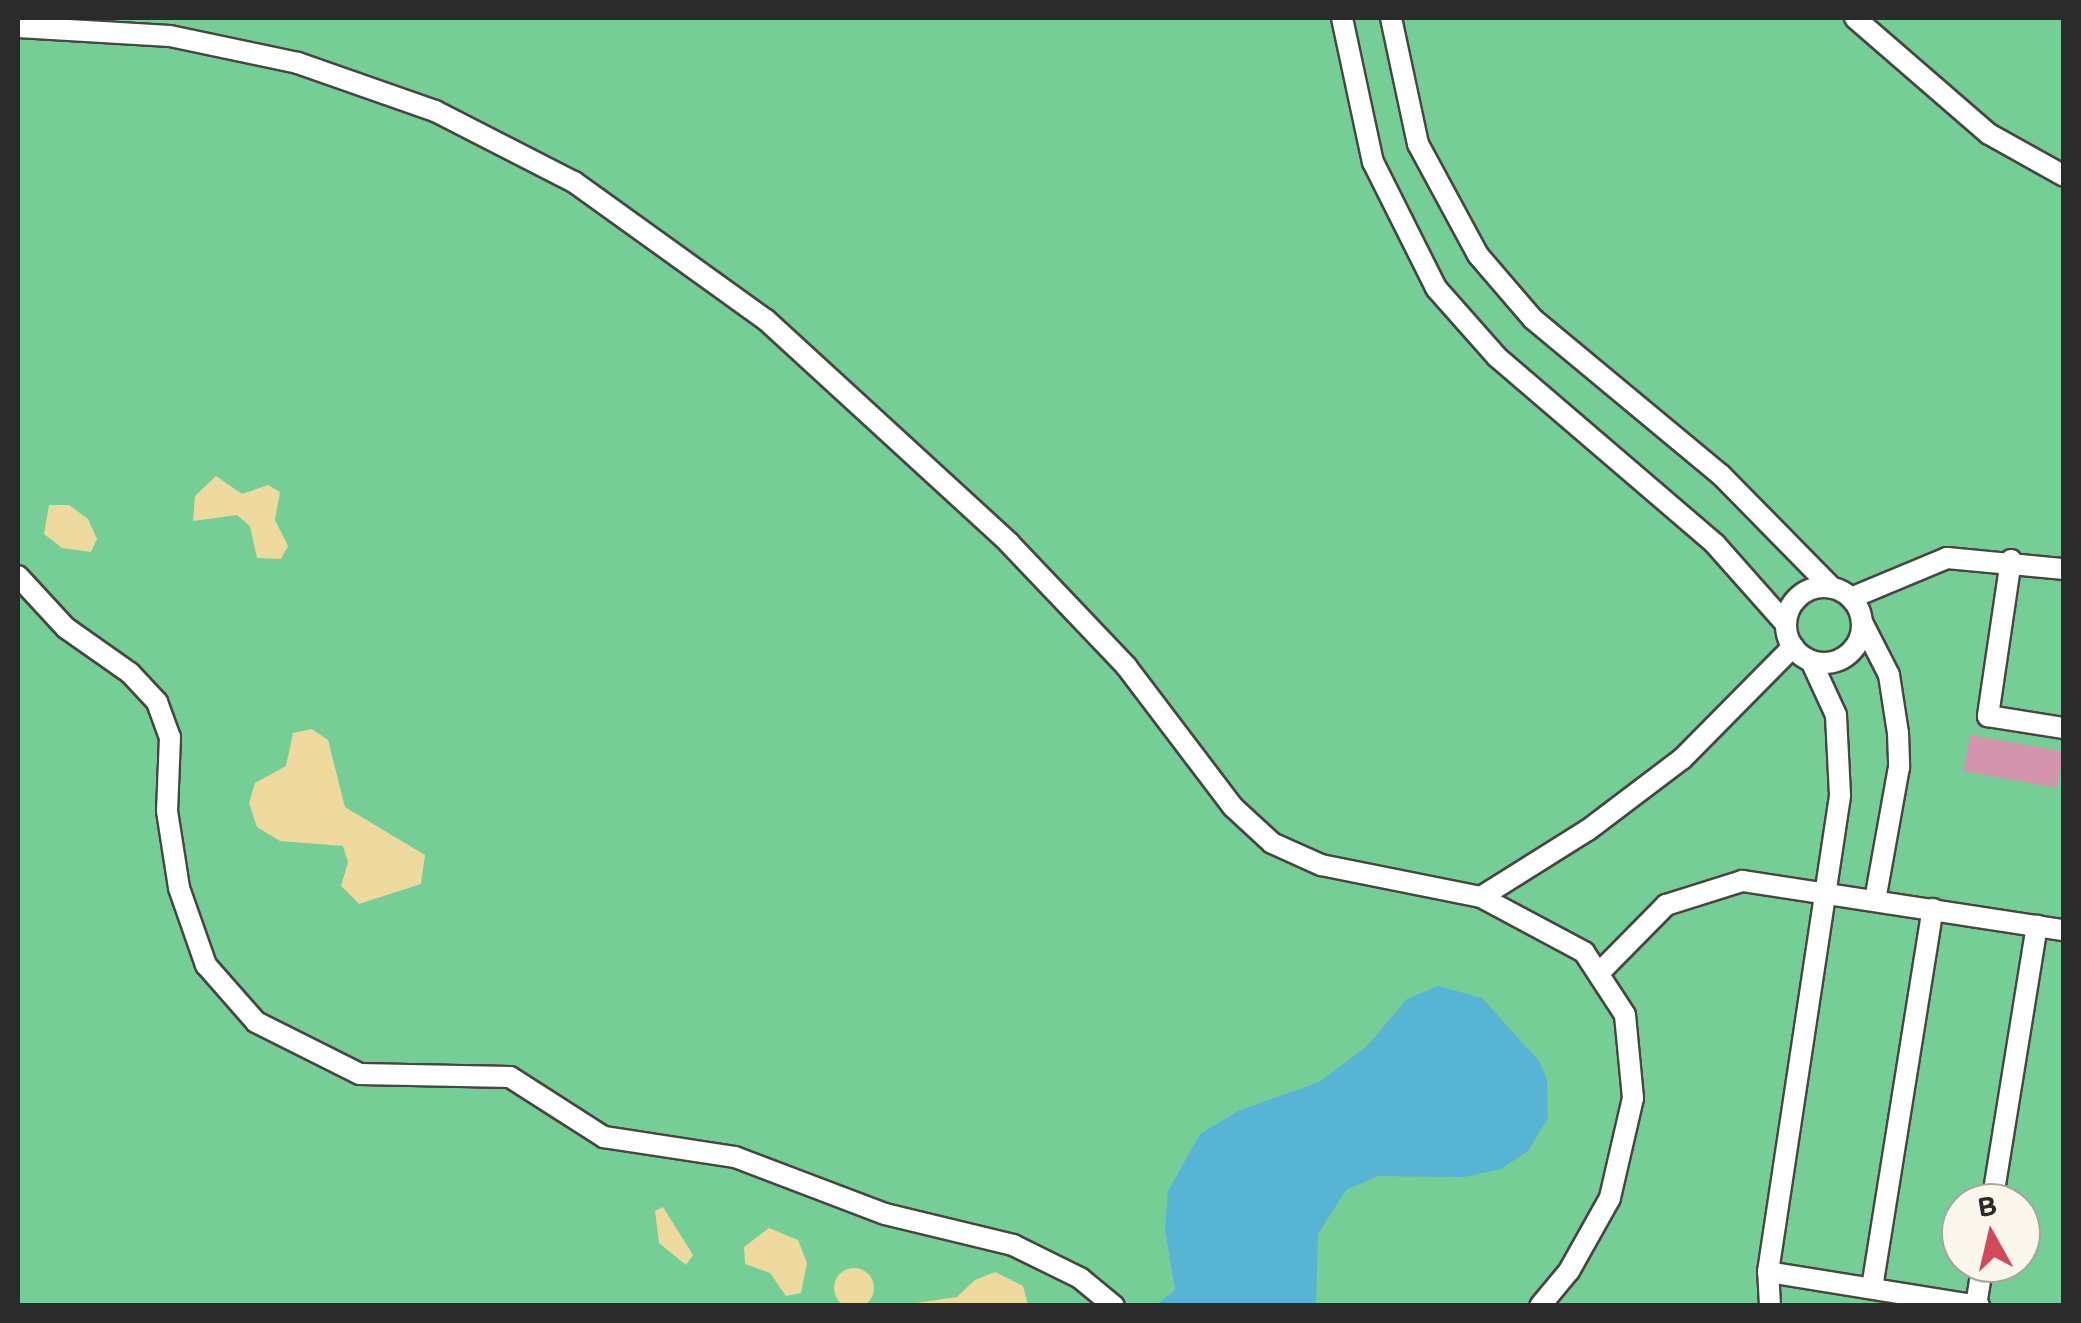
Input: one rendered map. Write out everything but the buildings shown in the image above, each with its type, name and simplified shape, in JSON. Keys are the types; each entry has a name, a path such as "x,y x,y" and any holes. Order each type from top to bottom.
{"lane":[{"path":"1342,18 1373,162 1436,288 1497,357 1716,544 1786,624 1793,647 1812,660 1840,741 1826,892 1768,1272 1770,1306"},
{"path":"1392,18 1418,144 1454,219 1487,266 1554,338 1720,474 1842,593 1862,622 1890,675 1898,733 1899,767 1876,900"},
{"path":"1854,18 1989,134 2064,176"},
{"path":"18,26 170,36 298,63 434,111 574,182 766,320 1009,543 1154,698 1251,827 1321,865 1480,897 1569,940 1601,971 1631,1039 1629,1132 1592,1236 1540,1306"},
{"path":"1786,624 1802,594 1842,593 1946,558 2011,560 2064,569"},
{"path":"2011,560 1988,716 2064,728"},
{"path":"18,576 66,628 130,673 157,702 170,737 166,811 182,901 206,965 256,1022 360,1074 510,1077 604,1137 735,1157 885,1214 1014,1245 1080,1278 1114,1306"},
{"path":"1812,660 1846,656 1862,622"},
{"path":"1480,897 1640,792 1722,723 1793,647"},
{"path":"1601,971 1648,919 1700,890 1742,881 2064,930"},
{"path":"1872,1288 1933,909"},
{"path":"1995,1183 2036,926"},
{"path":"1768,1272 1978,1305"}],"green space":[{"path":"18,18 2063,18 2063,1305 18,1305"}],"sand":[{"path":"216,476 242,494 268,485 280,492 275,520 288,546 281,559 257,558 250,526 237,515 193,521 195,496"},
{"path":"49,505 69,505 88,519 97,539 91,552 62,548 44,534"},
{"path":"312,729 328,740 345,807 425,855 421,884 359,904 341,886 348,862 343,846 280,841 257,827 249,803 255,783 286,766 293,733"},
{"path":"663,1207 693,1255 686,1265 659,1243 655,1211"},
{"path":"769,1228 798,1240 807,1263 801,1293 786,1296 770,1273 745,1264 744,1247"},
{"path":"854,1268 868,1274 874,1288 868,1302 854,1308 840,1302 834,1288 840,1274"},
{"path":"995,1272 1023,1286 1028,1305 903,1305 957,1297 975,1280"}],"water":[{"path":"1438,986 1482,998 1539,1061 1547,1079 1548,1118 1528,1151 1501,1169 1464,1177 1378,1176 1346,1190 1318,1234 1316,1305 1156,1305 1175,1290 1165,1229 1168,1191 1200,1134 1238,1111 1319,1082 1367,1046 1407,999"}]}
